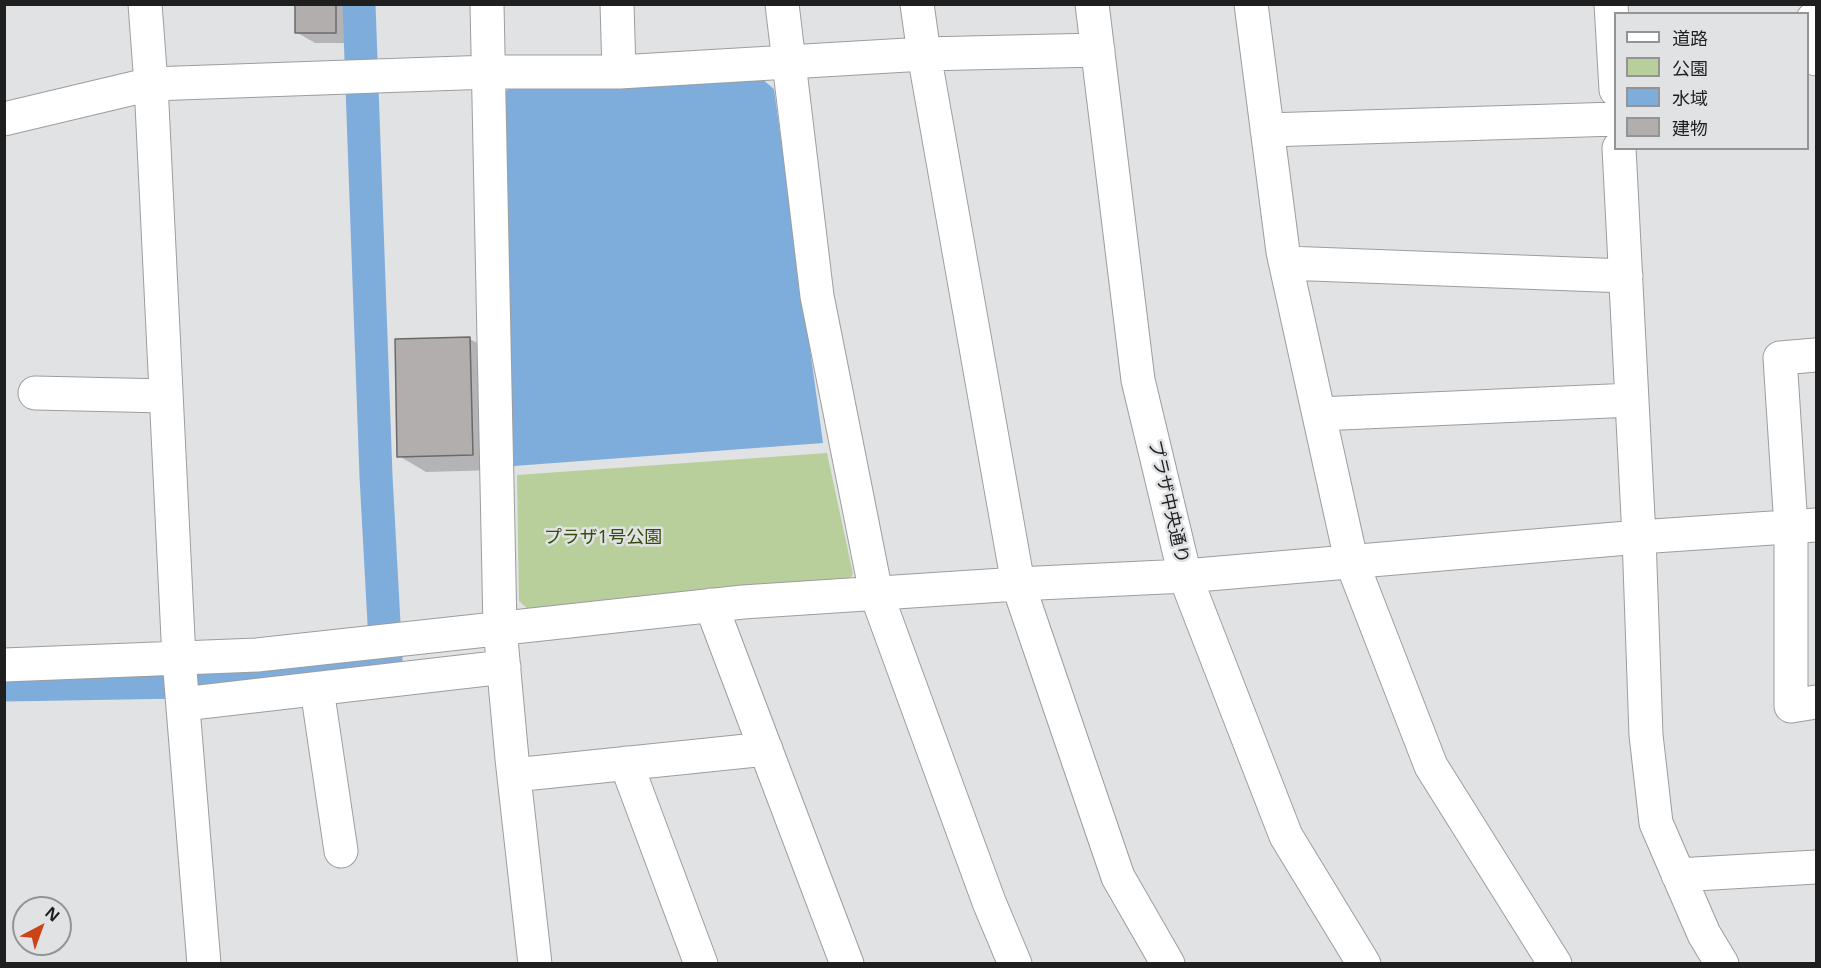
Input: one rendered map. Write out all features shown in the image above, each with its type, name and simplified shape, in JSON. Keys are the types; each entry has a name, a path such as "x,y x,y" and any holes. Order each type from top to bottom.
{"street":[{"path":"145,4 151,84 179,659 204,963"},
{"path":"487,4 500,628 535,963"},
{"path":"617,4 619,72"},
{"path":"782,4 817,296 876,593 989,902 1015,963"},
{"path":"917,4 1018,584 1118,877 1168,963"},
{"name":"プラザ中央通り","path":"1092,4 1138,380 1185,576 1286,836 1364,963"},
{"path":"1251,4 1286,263 1351,560 1431,766 1555,963"},
{"path":"1611,4 1614,38"},
{"path":"1812,19 1816,59"},
{"path":"4,119 151,84 490,72 619,72 924,54 1098,50"},
{"path":"1268,130 1614,119"},
{"path":"1619,150 1639,537 1646,735 1656,823 1704,934 1722,963"},
{"path":"1286,263 1626,276"},
{"path":"1816,355 1780,358 1804,526 1791,706 1816,702"},
{"path":"35,393 166,396"},
{"path":"1319,414 1632,400"},
{"path":"4,665 257,655 711,605 1018,584 1185,576 1351,560 1804,526"},
{"path":"711,605 847,963"},
{"path":"183,704 504,667"},
{"path":"317,689 341,851"},
{"path":"514,775 765,749"},
{"path":"626,763 701,963"},
{"path":"1678,874 1816,867"}],"green space":[{"name":"プラザ1号公園","path":"827,453 853,574 843,587 533,614 519,601 517,475"}],"water":[{"path":"762,79 774,89 823,443 514,466 500,96 512,86"}],"building":[{"path":"295,4 336,4 336,33 295,33"},
{"path":"470,337 473,455 397,457 395,339"}],"waterway":[{"path":"4,685 185,682 386,660 376,476 359,4"}]}
